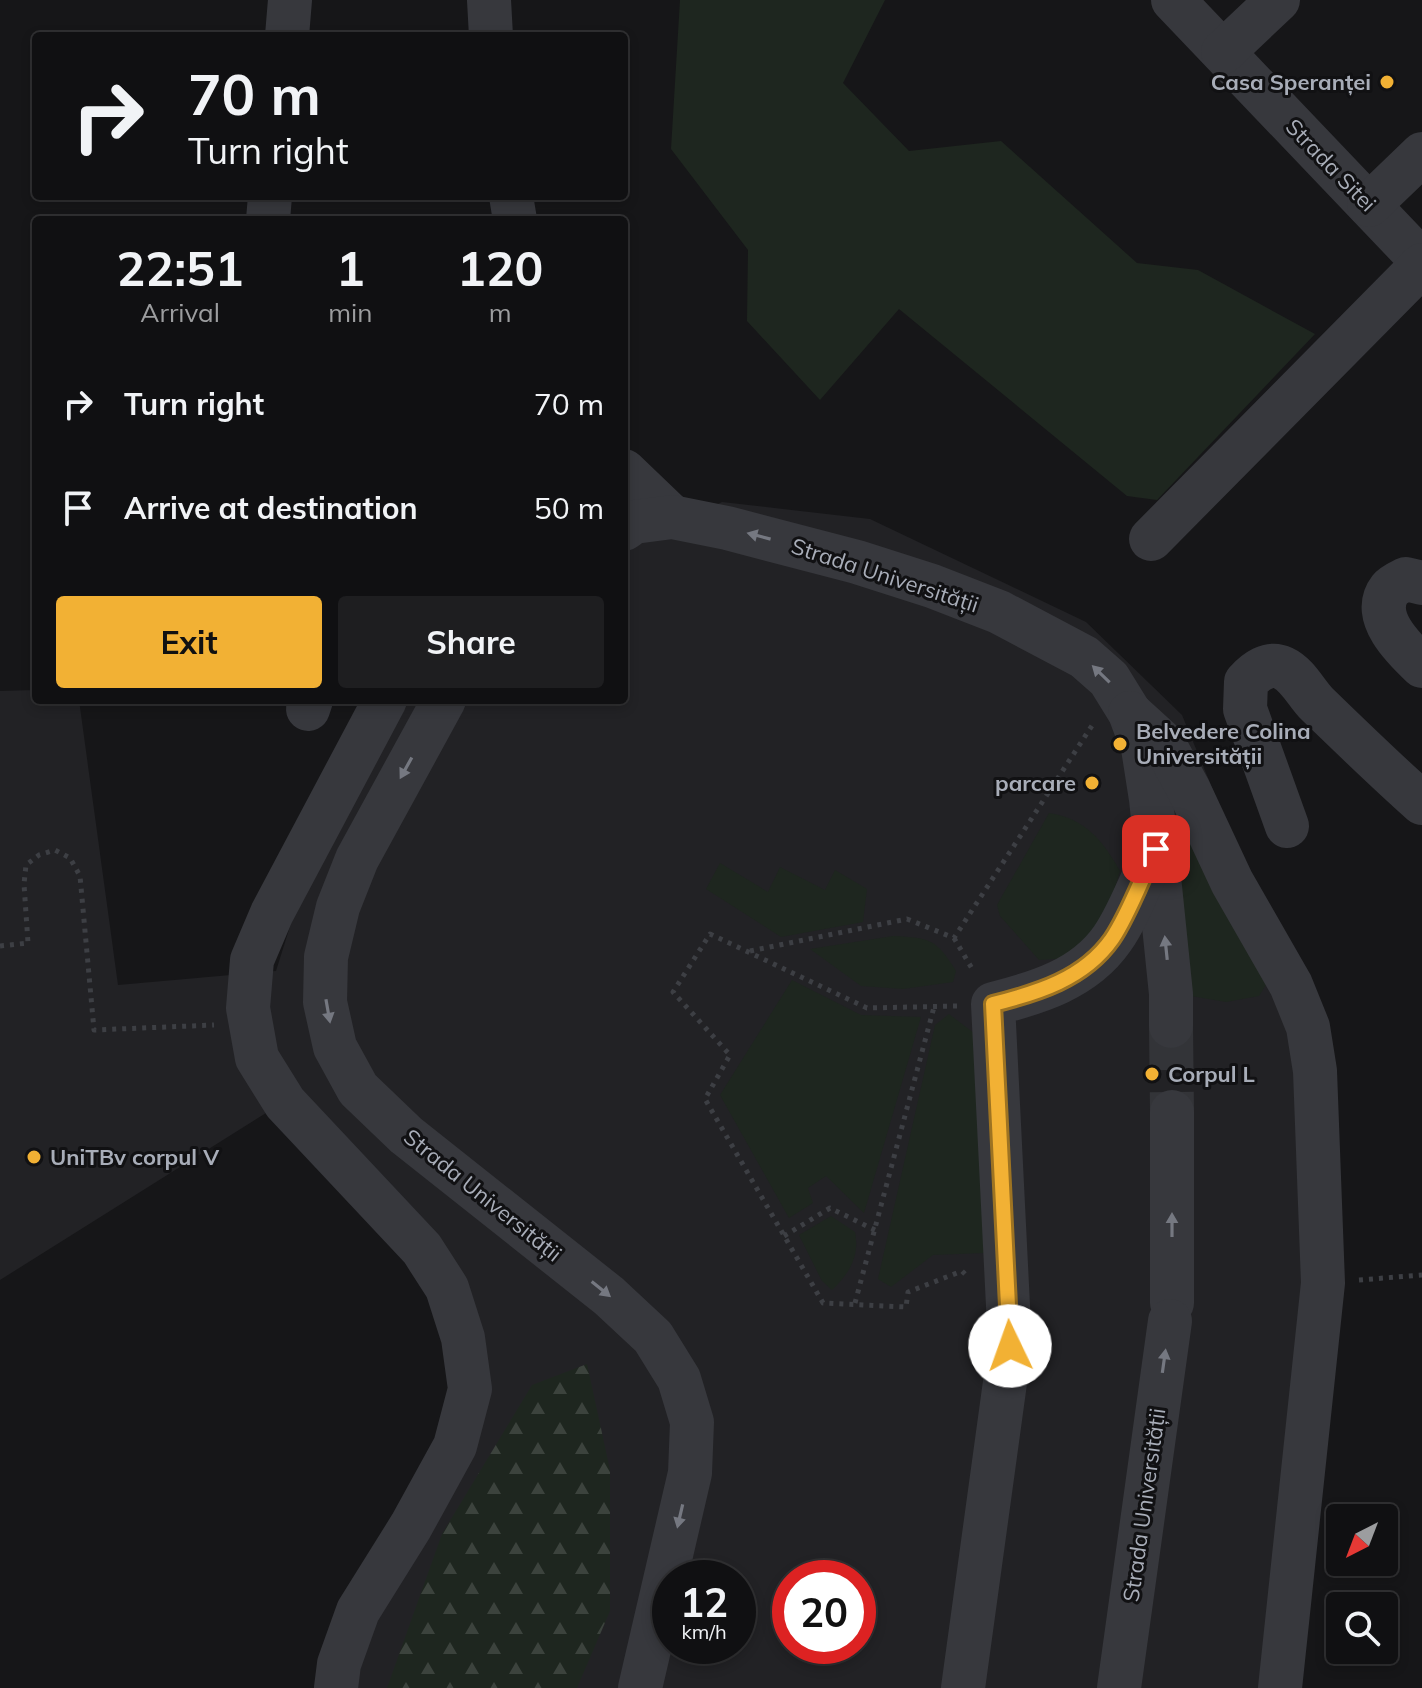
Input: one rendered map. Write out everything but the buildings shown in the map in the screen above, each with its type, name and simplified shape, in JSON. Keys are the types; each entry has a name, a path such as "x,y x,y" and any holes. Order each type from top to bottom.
{"street":[{"path":"287,32 290,0"},
{"path":"489,0 491,32"},
{"name":"Strada Sitei","path":"1173,0 1223,52 1403,180 1422,263"},
{"path":"1223,52 1278,0"},
{"path":"1151,539 1422,263"},
{"path":"628,475 672,517"},
{"name":"Strada Universității","path":"628,526 634,522 672,517 857,562 999,612 1084,657 1109,679 1114,715 1143,748 1171,994 1171,1026"},
{"path":"1422,583 1406,579 1390,589 1384,606 1387,622 1398,642 1422,666"},
{"path":"1287,826 1245,709 1246,682 1255,672 1270,666 1282,667 1297,679 1314,701 1422,803"},
{"path":"336,1688 339,1664 358,1611 411,1526 455,1446 470,1389 463,1338 447,1288 422,1249 285,1103 257,1058 248,1008 252,960 272,913 383,704"},
{"name":"Strada Universității","path":"442,704 357,859 338,907 329,945 325,1002 335,1047 358,1089 406,1135 609,1296 653,1337 679,1379 692,1422 690,1473 640,1688"},
{"path":"1114,715 1164,744 1232,882 1291,985 1308,1027 1315,1071 1323,1283 1280,1688"},
{"path":"963,1688 1010,1346 993,1004 1036,993 1091,963 1112,939 1156,849"},
{"name":"Strada Universității","path":"1119,1688 1171,1312 1172,1112"}],"path":[{"path":"749,951 907,919 954,938 1114,715"},
{"path":"0,946 28,943 24,884 26,865 39,855 55,850 70,858 80,876 94,1030 251,1023"},
{"path":"993,1004 867,1008 710,934 673,992 730,1055 705,1099 823,1303 906,1307 908,1292 962,1271 1008,1320"},
{"path":"855,1304 934,1007"},
{"path":"784,1236 830,1208 875,1230"},
{"path":"1323,1283 1422,1275"}],"shaded area":[{"path":"722,502 870,519 1086,622 1182,715 1230,831 1325,1026 1283,1688 355,1688 357,1661 485,1390 301,1091 0,1280 0,691 32,690 32,704 80,704 118,985 276,971 292,920 402,704 628,704 628,521 666,529"}],"green space":[{"path":"680,0 885,0 843,83 909,151 1001,141 1137,263 1198,270 1315,334 1157,500 1127,496 899,309 820,400 747,321 748,250 671,149"},
{"path":"1049,813 1073,820 1092,833 1120,871 1103,927 1070,958 1039,960 1000,916 997,905"},
{"path":"1194,837 1272,975 1259,996 1226,1002 1185,995 1166,850 1180,838"},
{"path":"720,863 768,892 780,867 825,890 835,870 867,889 863,922 781,937 706,889"},
{"path":"893,936 916,938 937,946 956,971 953,982 903,989 861,986 810,949"},
{"path":"792,980 861,1015 921,1017 864,1213 826,1176 808,1188 813,1203 789,1218 720,1095"},
{"path":"949,1014 974,1033 985,1253 933,1255 891,1287 878,1279 935,1025"},
{"path":"831,1216 855,1232 856,1241 852,1264 832,1290 822,1281 799,1235"},
{"path":"587,1364 610,1470 610,1611 577,1688 387,1688 442,1534 532,1385"}],"tunnel":[{"path":"1171,1026 1172,1112"}],"place":[{"name":"Casa Speranței","path":"1387,82"},
{"name":"Belvedere Colina Universității","path":"1120,744"},
{"name":"parcare","path":"1092,783"},
{"name":"Corpul L","path":"1152,1074"},
{"name":"UniTBv corpul V","path":"34,1157"}],"route":[{"path":"1010,1346 993,1004 1036,993 1091,963 1112,939 1156,849"}]}
